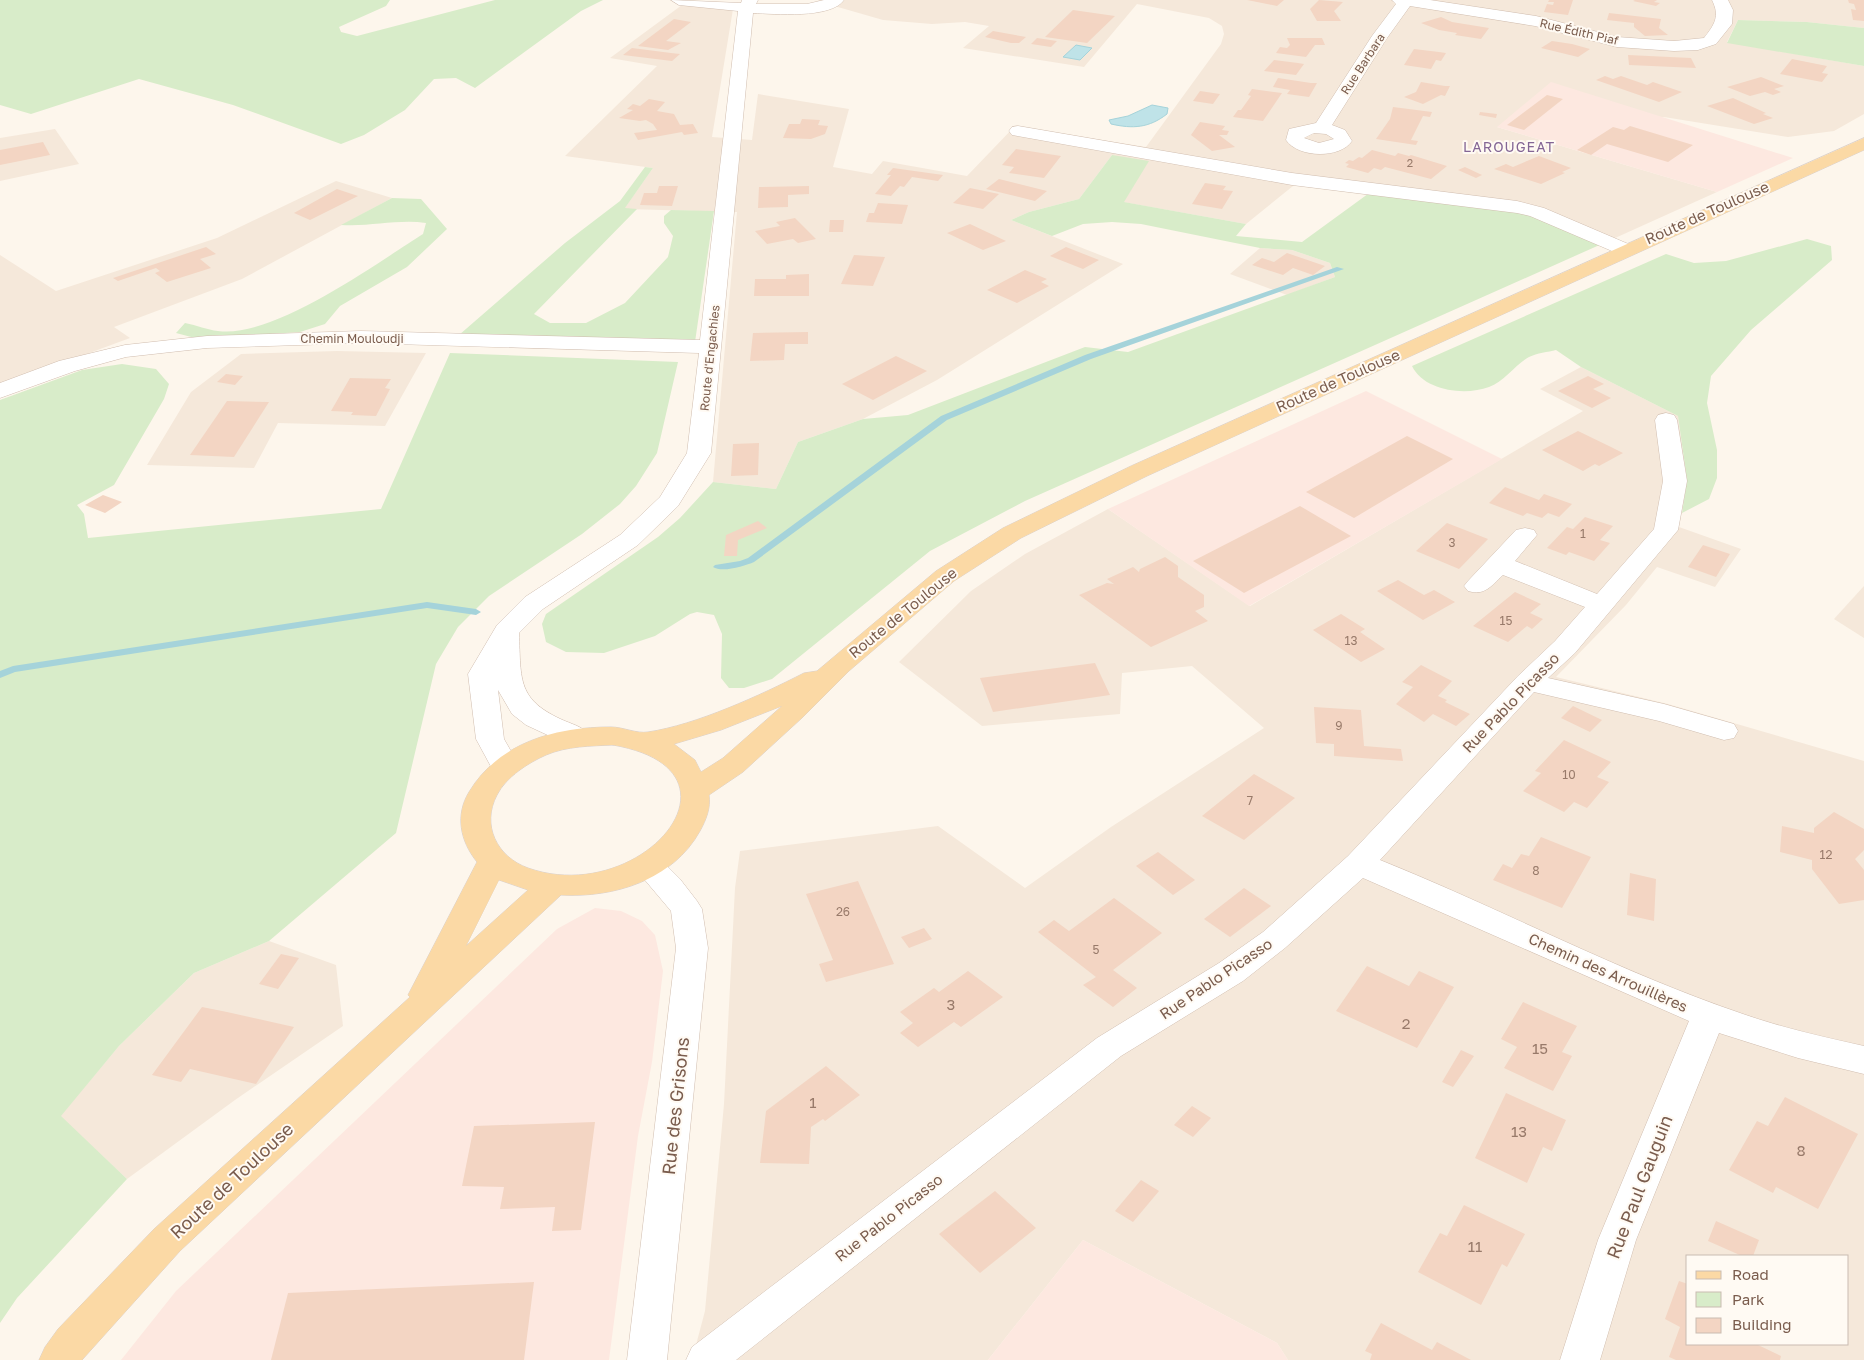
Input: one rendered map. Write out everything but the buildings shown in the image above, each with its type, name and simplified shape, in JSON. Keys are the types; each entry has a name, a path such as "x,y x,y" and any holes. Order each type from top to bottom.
{"main road":[{"name":"Route de Toulouse","path":"695,790 733,765 794,711 839,665 945,576 1012,533 1140,471 1864,143"},
{"name":"Route de Toulouse","path":"646,742 705,727 773,701 839,665"},
{"path":"613,736 646,742 670,754 686,770 695,790 695,810 687,831 671,850 648,866 618,879 586,885 553,885 519,877 492,862 477,840 474,814 484,789 504,767 526,753 550,743 577,737 613,736"},
{"name":"Route de Toulouse","path":"416,1012 492,862"},
{"name":"Route de Toulouse","path":"59,1360 72,1342 168,1240 553,885"}],"street":[{"path":"679,0 748,4 770,10 812,8 832,3 836,0"},
{"name":"Rue Édith Piaf","path":"1405,0 1536,22 1617,42 1674,46 1698,45 1710,41 1724,24 1725,10 1720,0"},
{"name":"Rue Barbara","path":"1321,128 1405,0"},
{"name":"Route d'Engachies","path":"504,767 490,739 482,674 506,631 534,603 628,540 669,501 699,453 712,348 748,4"},
{"path":"1018,132 1292,179 1518,207 1537,212 1626,250"},
{"name":"Chemin Mouloudji","path":"0,391 67,366 126,351 207,342 360,337 712,348"},
{"name":"Rue Pablo Picasso","path":"706,1360 1110,1047 1231,972 1274,940 1358,864 1528,682 1565,647 1666,530 1675,481 1666,420"},
{"path":"1477,586 1525,535"},
{"path":"1499,564 1602,605"},
{"path":"506,631 506,666 513,694 529,714 577,737"},
{"path":"1528,682 1664,713 1724,731"},
{"name":"Chemin des Arrouillères","path":"1358,864 1708,1017 1826,1053 1864,1060"},
{"name":"Rue des Grisons","path":"647,1360 692,948 686,909 669,887 648,866"},
{"name":"Rue Paul Gauguin","path":"1580,1360 1617,1240 1708,1017"}],"shaded area":[{"path":"1864,0 1864,28 1807,22 1738,20 1727,42 1864,66 1864,114 1834,131 1788,137 1664,117 1497,127 1717,192 1604,243 1537,217 1298,182 1246,224 1123,202 1112,155 1079,199 1029,212 1011,220 1123,264 937,380 863,419 798,442 776,489 713,482 737,212 624,209 653,168 565,156 657,66 610,58 682,5 733,9 712,137 752,140 758,94 849,109 833,167 872,174 883,161 967,176 1015,126 1146,147 1221,44 1224,34 1222,26 1209,18 1137,4 1084,67 963,48 989,26 965,22 932,24 883,20 817,1"},
{"path":"1551,82 1793,158 1717,192 1497,127"},
{"path":"55,129 79,164 0,181 0,138"},
{"path":"336,181 392,198 242,279 114,327 130,338 0,386 0,255 56,291 217,238"},
{"path":"1260,248 1292,250 1330,263 1335,277 1287,295 1230,274"},
{"path":"337,351 426,353 385,426 278,423 254,468 147,465 191,392 241,354"},
{"path":"1581,367 1678,416 1687,480 1679,527 1741,549 1715,587 1657,567 1626,605 1556,677 1668,704 1864,761 1864,1360 1288,1360 1277,1343 1083,1240 988,1360 692,1360 705,1311 724,1104 735,888 740,851 938,826 1025,888 1111,827 1264,728 1192,666 1122,673 1120,714 982,726 899,662 971,591 1025,554 1108,509 1250,606 1583,411 1540,389"},
{"path":"1366,391 1502,459 1249,606 1108,509"},
{"path":"1864,586 1864,638 1834,619"},
{"path":"595,908 621,911 642,921 655,935 663,971 652,1062 638,1136 609,1360 121,1360 176,1291 557,929"},
{"path":"269,941 336,965 343,1026 235,1100 127,1179 60,1116 119,1046 194,973"},
{"path":"1083,1240 1277,1343 1288,1360 988,1360"}],"green space":[{"path":"0,0 390,0 386,6 339,27 341,32 357,36 495,0 603,0 581,11 475,88 456,78 434,79 405,110 364,135 341,144 233,105 139,79 31,114 0,105"},
{"path":"1738,20 1807,22 1864,28 1864,66 1727,43"},
{"path":"1112,155 1149,161 1124,202 1246,224 1236,236 1302,242 1372,191 1519,212 1604,243 1025,501 930,551 772,679 744,688 729,688 721,678 722,634 714,615 697,612 690,614 655,636 604,653 566,652 546,642 542,624 546,614 658,537 680,518 713,482 776,489 798,442 863,419 908,415 1085,347 1128,352 1335,277 1330,263 1292,250 1260,248 1141,224 1112,222 1083,224 1052,236 1011,220 1029,212 1079,199"},
{"path":"645,167 653,168 625,208 637,209 534,314 550,323 586,323 625,303 668,257 673,236 664,223 664,216 671,210 714,211 695,342 459,335 565,243 620,201"},
{"path":"392,198 421,199 447,229 407,267 340,306 325,324 300,332 241,336 195,338 176,333 185,323 218,331 241,330 267,323 295,311 352,280 423,234 426,223 341,225"},
{"path":"1807,239 1831,246 1832,260 1751,330 1711,376 1707,403 1717,450 1717,478 1709,499 1682,513 1687,480 1678,416 1581,367 1556,350 1529,357 1494,385 1479,390 1457,391 1435,386 1426,381 1412,366 1666,254 1694,263 1726,261"},
{"path":"450,353 678,362 657,453 636,486 620,504 582,534 489,596 458,627 436,664 396,833 269,941 194,973 119,1046 61,1116 127,1179 17,1298 0,1323 0,400 82,370 122,364 156,369 169,384 164,399 114,485 77,505 84,514 88,538 381,509"}],"water":[{"path":"1076,45 1092,48 1080,60 1063,57"},
{"path":"1152,105 1168,108 1167,114 1147,125 1134,127 1111,124 1109,120 1128,116"}],"waterway":[{"path":"718,567 742,564 751,560 944,418 1088,357 1340,269"},
{"path":"0,675 13,669 427,605 476,612"}],"district":[{"name":"LAROUGEAT","path":"1509,147"}]}
